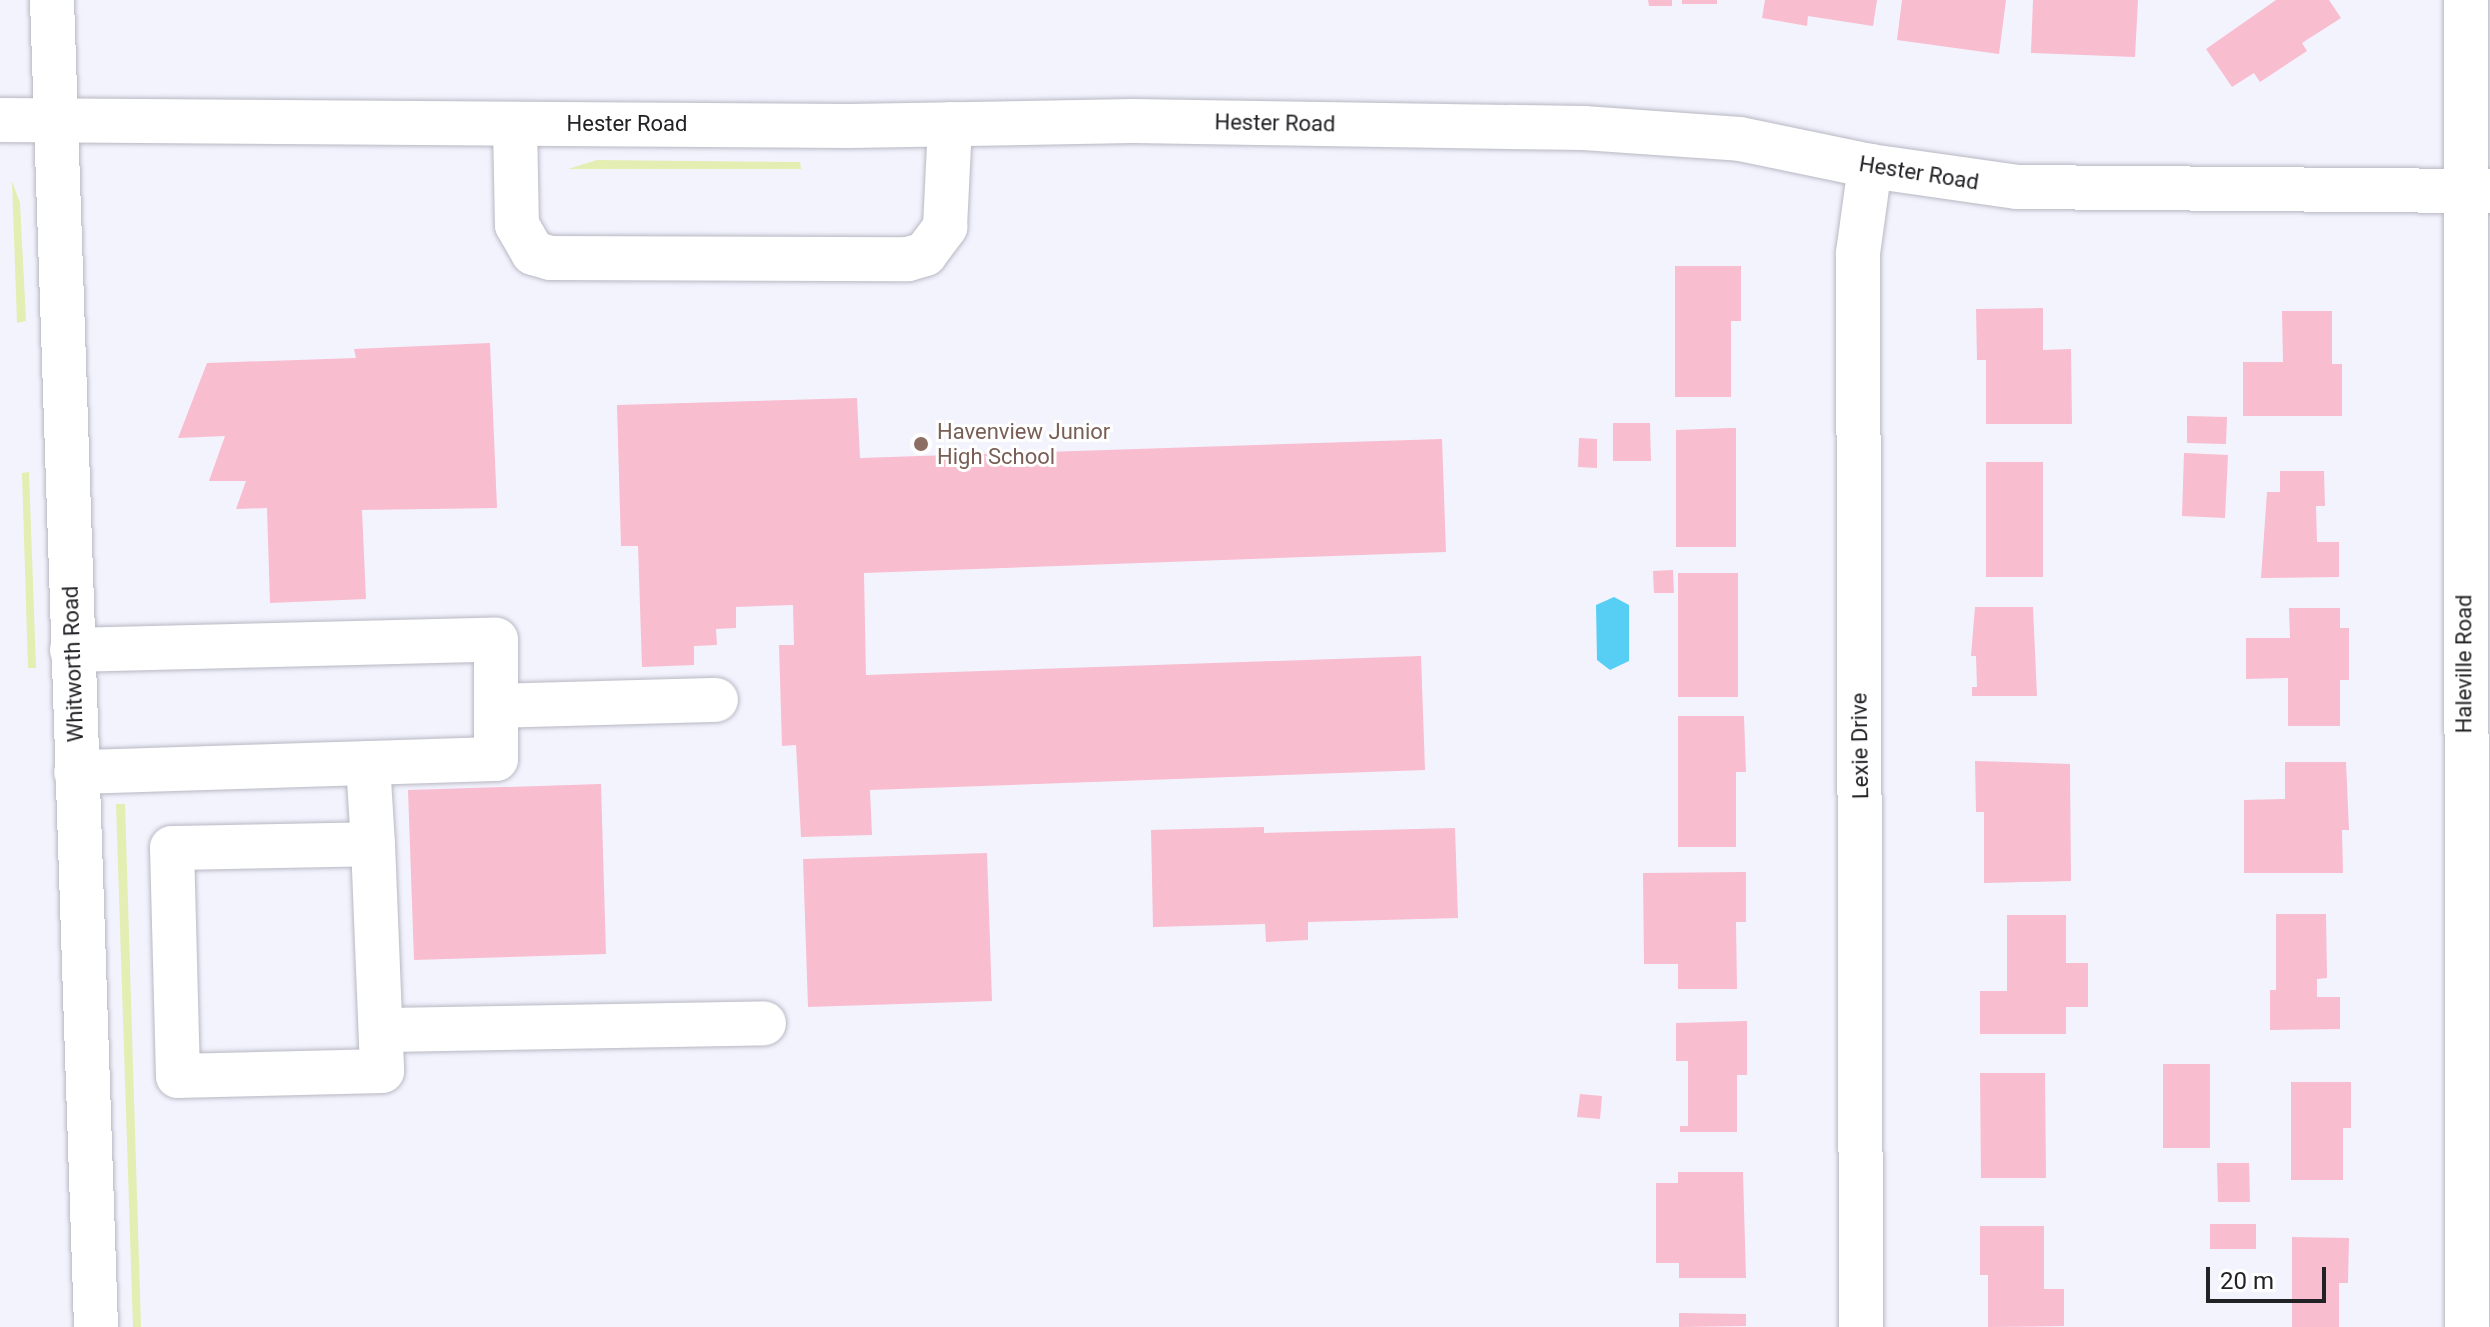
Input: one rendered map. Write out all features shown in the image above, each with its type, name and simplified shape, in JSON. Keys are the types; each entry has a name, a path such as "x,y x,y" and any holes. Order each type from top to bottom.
{"street":[{"name":"Whitworth Road","path":"52,0 96,1327"},
{"name":"Haleville Road","path":"2466,0 2477,191 2478,805 2467,1327"},
{"name":"Hester Road","path":"0,120 515,124 1133,121 1584,128 1740,139 1870,166 2056,190 2477,191"},
{"path":"515,124 517,225 533,253 550,258 908,259 925,254 945,227 950,124"},
{"name":"Lexie Drive","path":"1861,1327 1858,253 1870,166"},
{"path":"72,650 496,640 496,759 76,772"},
{"path":"496,706 716,700"},
{"path":"368,763 373,844 382,1071 178,1076 172,848 373,844"},
{"path":"381,1030 764,1023"}],"green space":[{"path":"597,160 800,162 801,169 568,169"},
{"path":"12,181 20,203 26,321 17,323"},
{"path":"29,472 36,668 28,668 22,473"},
{"path":"116,804 125,804 141,1327 133,1327"}],"water":[{"path":"1614,597 1629,605 1629,661 1610,670 1597,660 1596,605"}],"building":[{"path":"1648,0 1672,0 1672,6 1649,6"},
{"path":"1682,0 1717,0 1717,4 1682,4"},
{"path":"1765,0 1877,0 1873,26 1808,16 1807,26 1762,18"},
{"path":"1902,0 2006,0 1999,54 1897,40"},
{"path":"2033,0 2138,0 2135,57 2031,53"},
{"path":"2276,0 2329,0 2341,18 2302,43 2307,51 2260,82 2254,73 2232,87 2206,49"},
{"path":"1675,266 1741,266 1741,321 1731,321 1731,397 1675,397"},
{"path":"2043,308 2043,350 2071,349 2072,424 1986,424 1986,360 1977,360 1976,309"},
{"path":"2282,311 2332,311 2332,364 2342,364 2342,416 2243,416 2243,362 2283,362"},
{"path":"490,343 497,508 362,510 366,599 270,603 267,508 236,509 246,481 209,481 225,436 178,438 207,363 356,358 354,349"},
{"path":"857,398 860,458 1442,439 1446,552 864,573 866,675 1421,656 1425,770 870,790 872,835 801,837 796,745 782,746 779,645 794,645 793,605 736,607 736,628 716,629 717,645 694,646 694,665 642,667 638,546 621,546 617,405"},
{"path":"2187,416 2227,417 2226,444 2187,443"},
{"path":"1613,423 1650,423 1651,461 1613,461"},
{"path":"1736,428 1736,547 1676,547 1676,430"},
{"path":"1579,438 1597,439 1597,468 1578,467"},
{"path":"2184,453 2228,455 2225,518 2182,516"},
{"path":"1986,462 2043,462 2043,577 1986,577"},
{"path":"2280,471 2324,471 2325,506 2316,506 2317,542 2339,542 2339,577 2261,578 2267,492 2280,492"},
{"path":"1673,570 1674,593 1654,593 1653,571"},
{"path":"1678,573 1738,573 1738,697 1678,697"},
{"path":"1975,607 2033,607 2037,696 1972,696 1972,687 1977,687 1976,656 1971,656"},
{"path":"2289,608 2340,608 2340,628 2349,628 2349,680 2340,680 2340,726 2288,726 2288,678 2246,679 2246,638 2290,638"},
{"path":"1678,716 1744,716 1746,772 1736,772 1736,847 1678,847"},
{"path":"1975,761 2070,764 2071,881 1984,883 1984,812 1976,812"},
{"path":"2285,762 2346,762 2349,830 2342,830 2343,873 2244,873 2244,800 2285,799"},
{"path":"601,784 606,954 414,960 408,790"},
{"path":"1264,827 1264,833 1455,828 1458,918 1308,922 1308,940 1266,942 1265,924 1153,927 1151,830"},
{"path":"987,853 992,1001 808,1007 803,859"},
{"path":"1746,872 1746,922 1736,922 1737,989 1678,989 1678,964 1644,964 1643,873"},
{"path":"2276,914 2326,914 2327,978 2317,979 2317,997 2340,997 2340,1029 2270,1030 2270,990 2276,990"},
{"path":"2007,915 2066,915 2066,963 2088,963 2088,1007 2066,1007 2066,1034 1980,1034 1980,991 2007,991"},
{"path":"1747,1021 1747,1075 1737,1075 1737,1132 1680,1132 1680,1126 1688,1126 1688,1061 1676,1061 1676,1023"},
{"path":"2163,1064 2210,1064 2210,1148 2163,1148"},
{"path":"1980,1073 2045,1073 2046,1178 1981,1178"},
{"path":"2291,1082 2351,1082 2351,1128 2343,1128 2343,1180 2291,1180"},
{"path":"1580,1094 1602,1096 1600,1119 1577,1117"},
{"path":"2217,1163 2249,1163 2250,1202 2218,1202"},
{"path":"1678,1172 1743,1172 1746,1278 1679,1278 1679,1263 1656,1263 1656,1183 1678,1183"},
{"path":"2210,1224 2256,1224 2256,1249 2210,1249"},
{"path":"1980,1226 2044,1226 2044,1289 2064,1289 2064,1326 1988,1327 1988,1275 1980,1275"},
{"path":"2292,1237 2349,1238 2348,1283 2339,1283 2339,1327 2292,1327"},
{"path":"1679,1313 1746,1314 1746,1326 1679,1327"}],"place":[{"name":"Havenview Junior High School","path":"921,444"}]}
